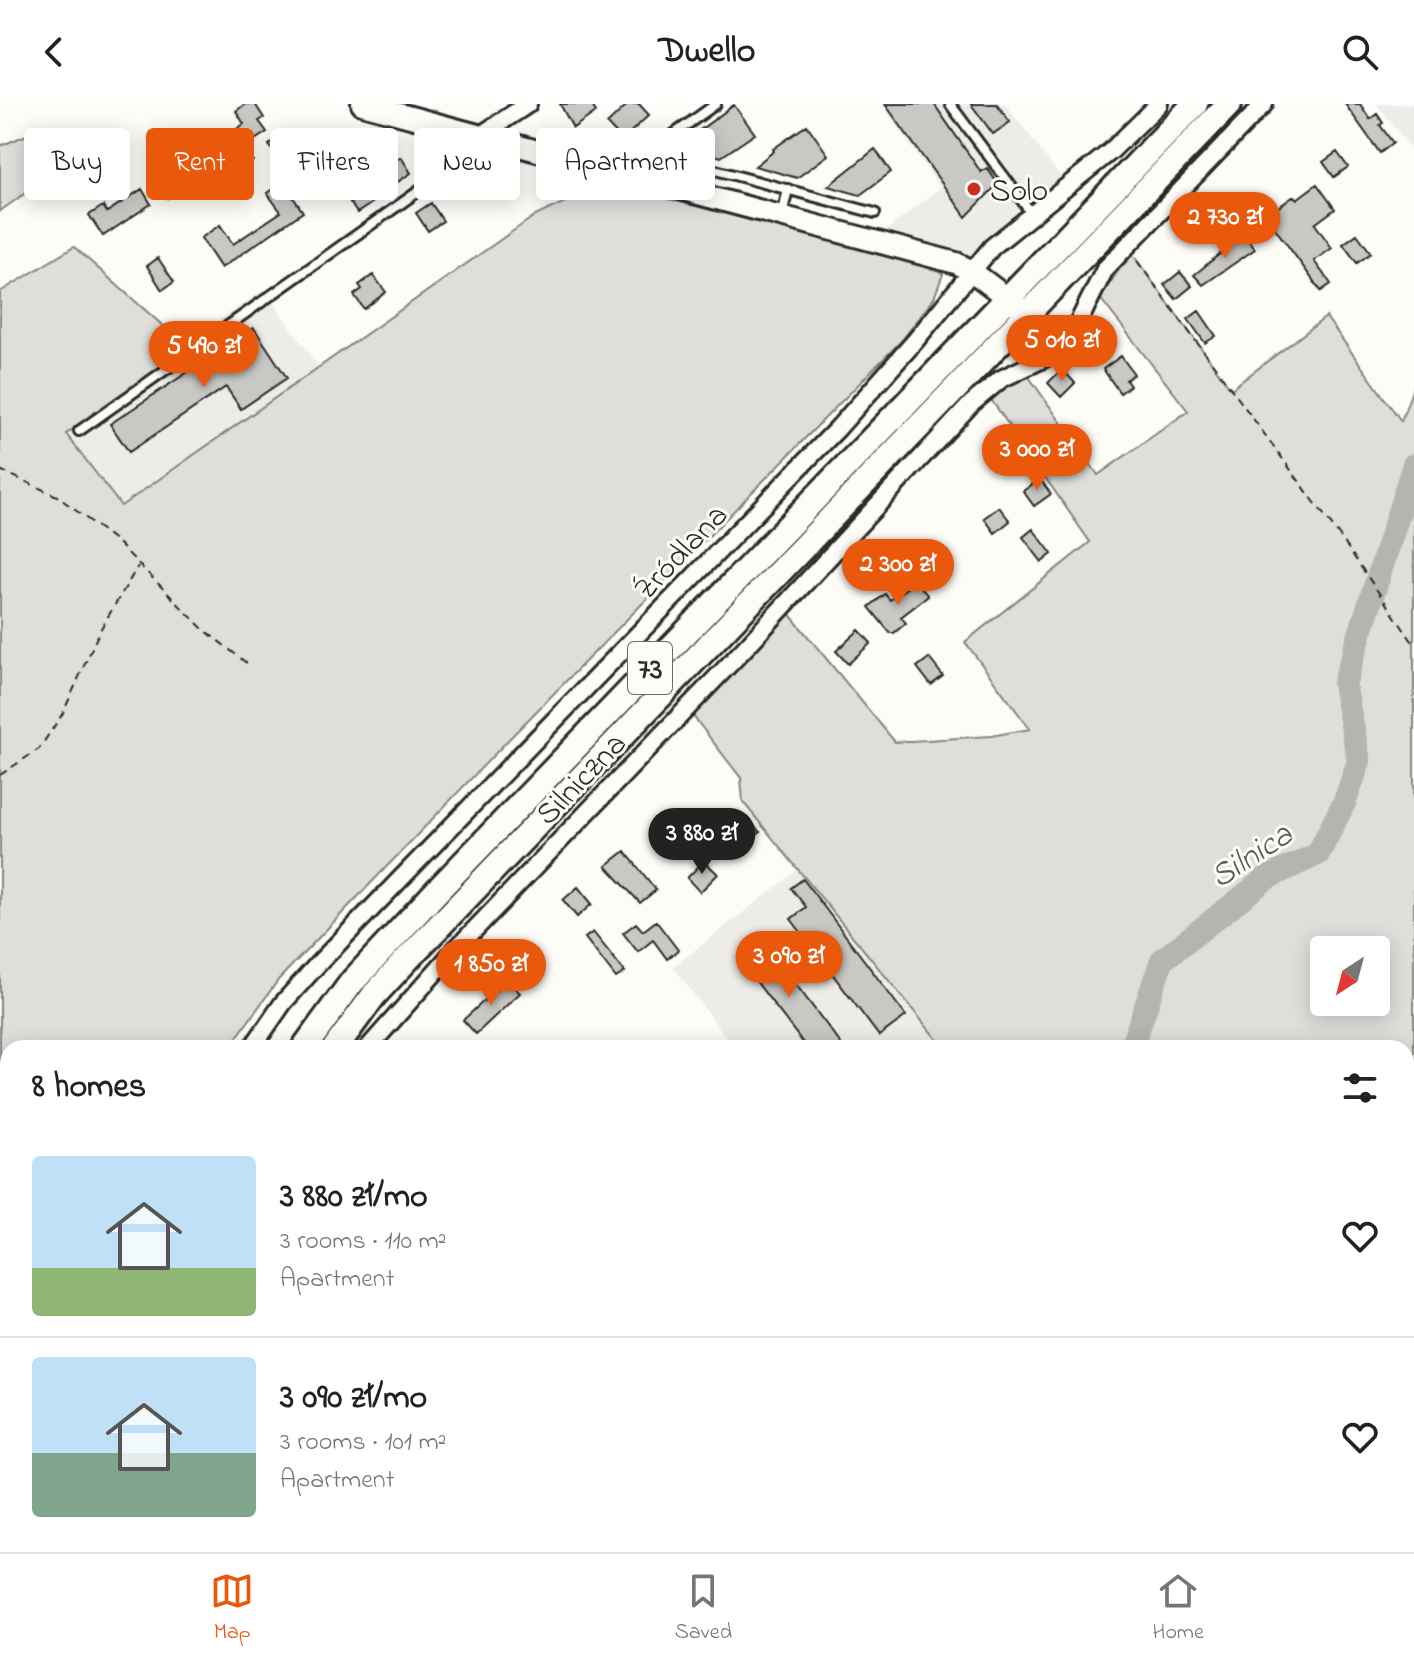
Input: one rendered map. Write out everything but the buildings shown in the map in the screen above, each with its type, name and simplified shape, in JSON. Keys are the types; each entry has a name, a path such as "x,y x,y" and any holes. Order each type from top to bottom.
{"main road":[{"name":"73","path":"310,1040 352,982 437,891 1195,104"},
{"name":"73","path":"341,1040 374,995 411,955 1229,104"}],"street":[{"path":"362,104 454,128"},
{"path":"492,128 528,104"},
{"name":"Źródlana","path":"258,1040 283,1003 317,965 838,428 992,247 1111,151 1159,104"},
{"name":"Silniczna","path":"375,1040 454,951 744,649 971,404 1001,379 1045,358 1062,341 1078,323 1105,269 1264,104"},
{"path":"520,146 956,263 970,270 1062,341"}],"lane":[{"path":"716,104 674,134 667,148 669,155 875,213"},
{"path":"950,104 1032,214"},
{"path":"781,216 788,189"},
{"path":"79,431 414,194"}],"path":[{"path":"1126,247 1341,538 1414,644"},
{"path":"0,470 57,496 116,541 202,628 249,665"},
{"path":"0,775 39,749 63,713 100,630 139,565"}],"shaded area":[{"path":"882,104 1005,104 1064,181 981,243 969,259 883,233 940,188"},
{"path":"1377,104 1414,104 1414,153"},
{"path":"24,136 24,194 0,211 0,146"},
{"path":"569,200 672,200 930,265 943,274 934,298 902,340 511,737 279,979 235,1040 0,1040 0,292 74,247 188,348 66,434 121,506 533,217"},
{"path":"1131,252 1231,389 1326,317 1401,421 1414,385 1414,1040 937,1040 743,802 741,778 690,712 787,611 895,742 991,736 1030,729 965,642 1090,542 990,398 1027,374 1098,475 1188,411 1100,298"},
{"path":"264,290 319,367 121,506 66,434 187,348 182,345"},
{"path":"798,870 937,1040 728,1040 673,967"}],"waterway":[{"name":"Silnica","path":"1134,1040 1162,960 1267,878 1318,854 1345,801 1359,761 1344,684 1414,465"}],"place":[{"name":"Solo","path":"974,189"}]}
